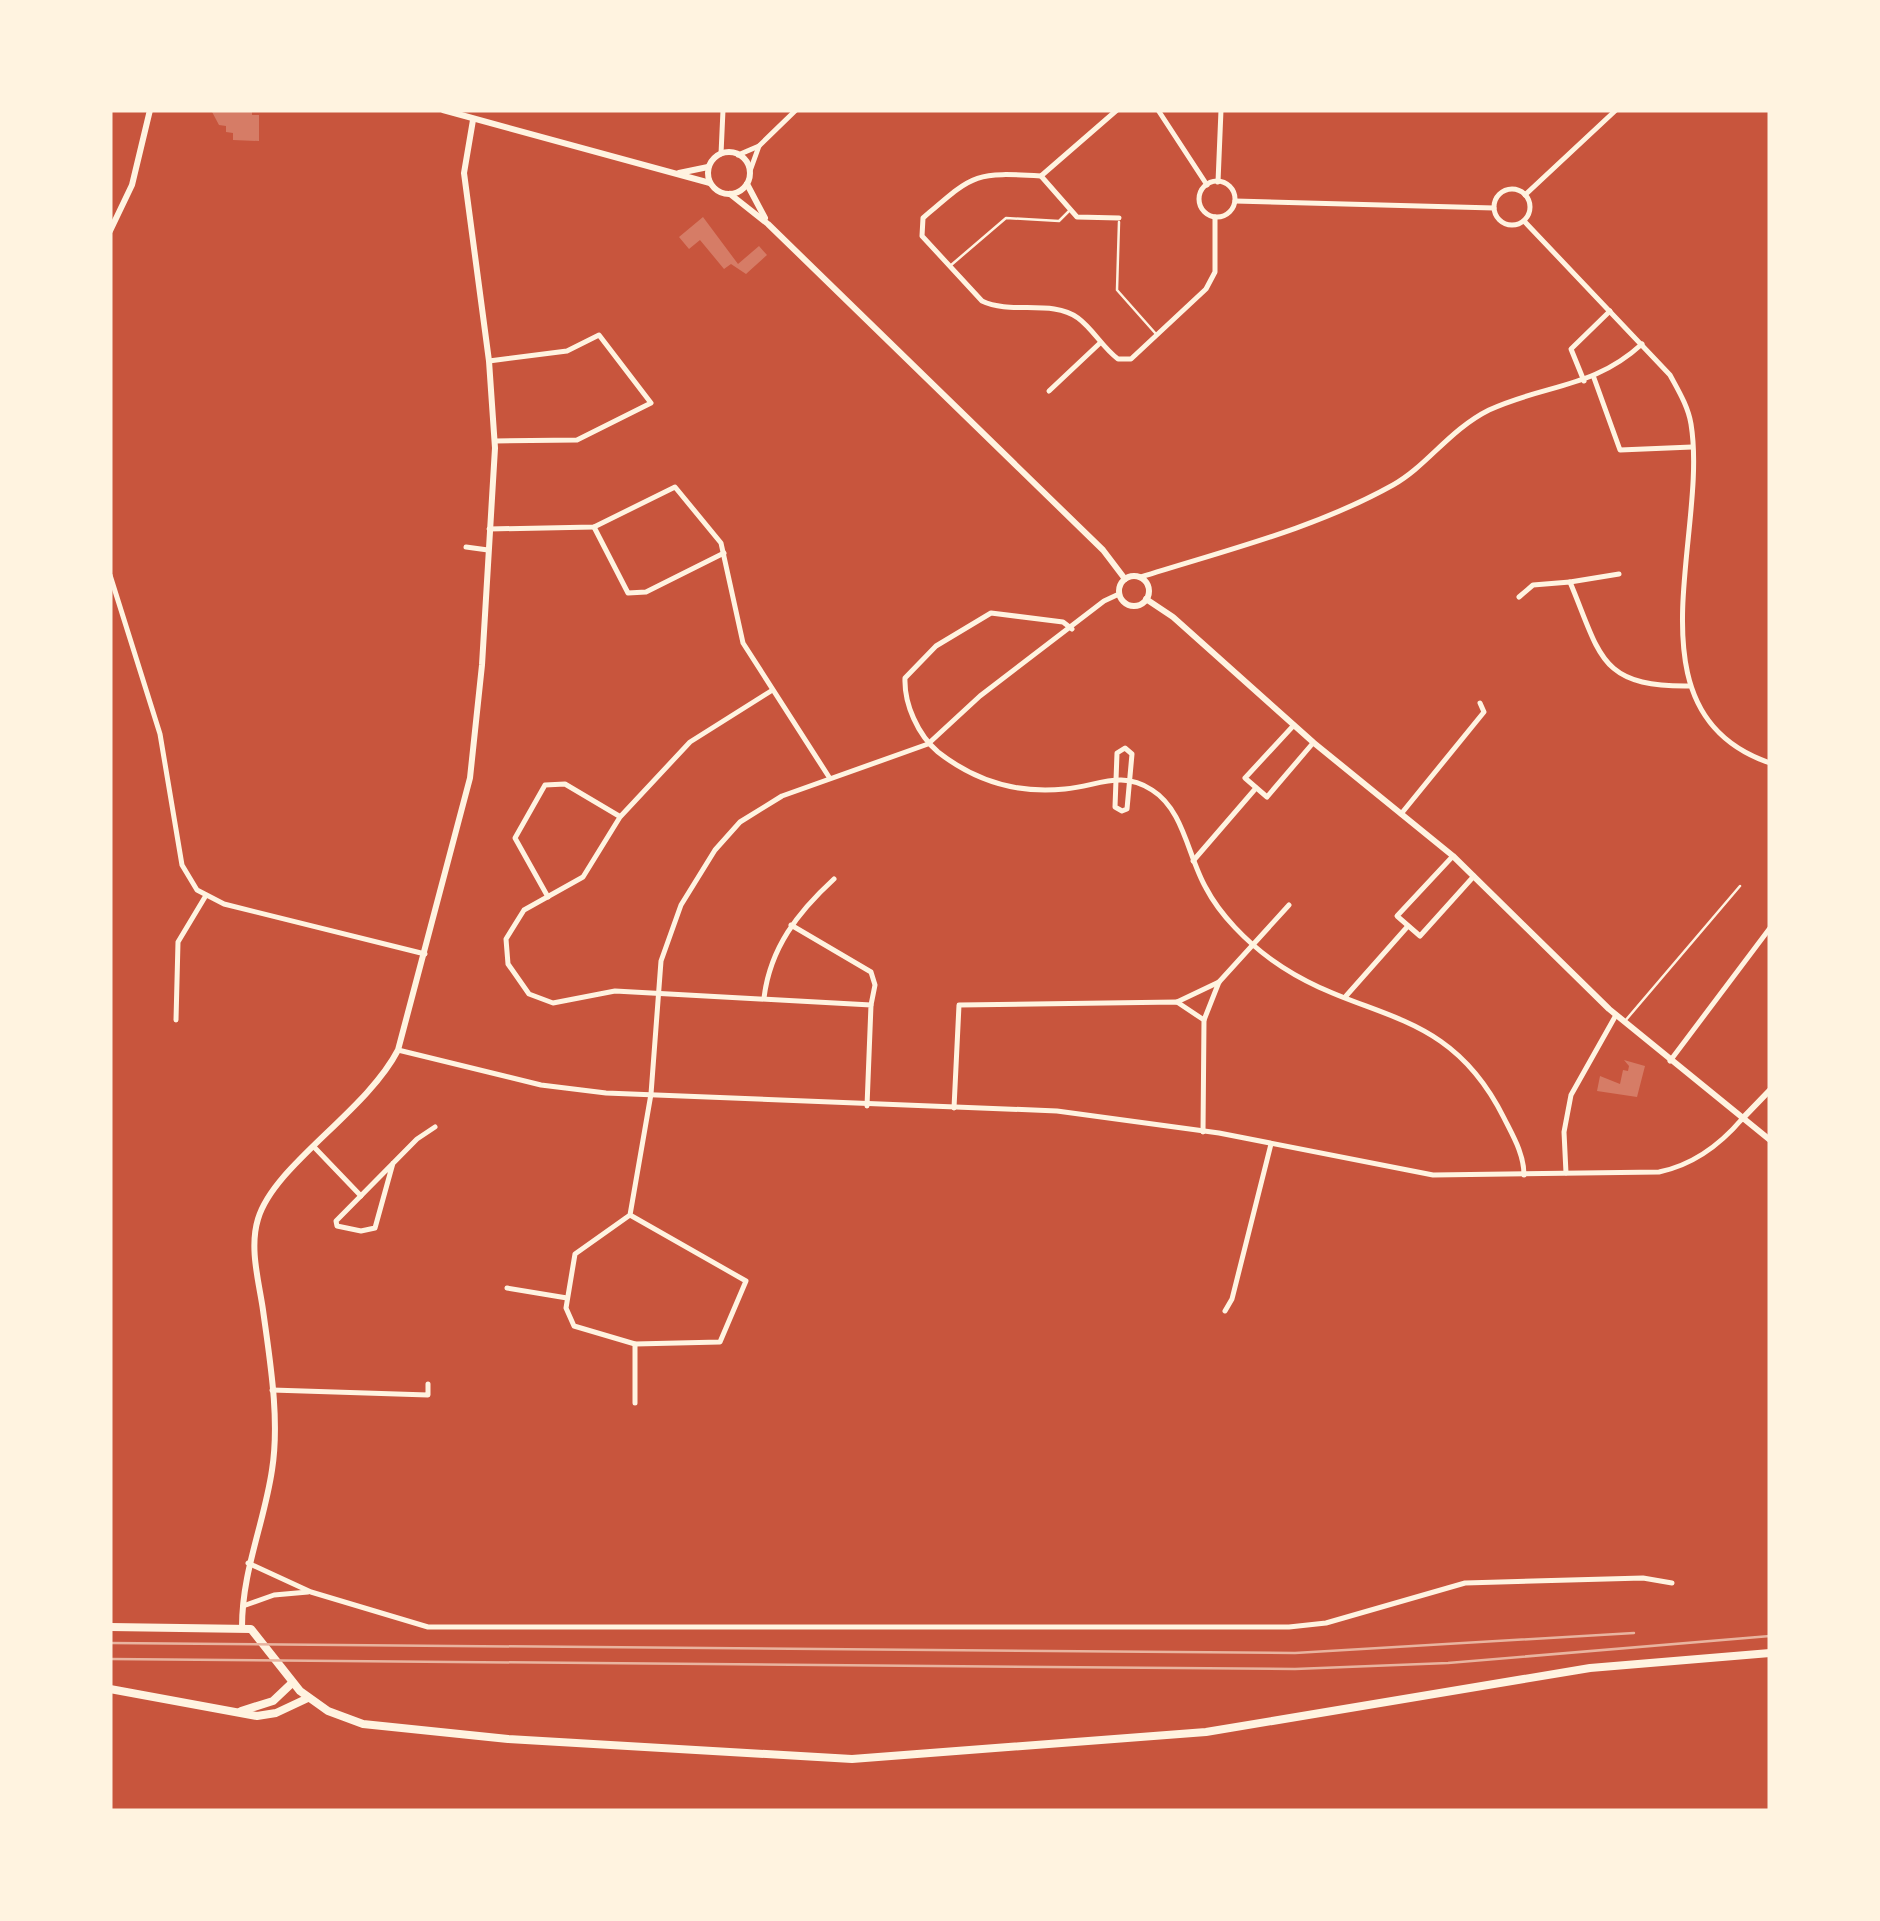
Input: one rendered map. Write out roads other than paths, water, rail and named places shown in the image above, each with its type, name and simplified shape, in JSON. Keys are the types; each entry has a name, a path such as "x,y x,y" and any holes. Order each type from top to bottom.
{"main road":[{"path":"110,1627 242,1627 260,1636 292,1683 308,1698 346,1718 400,1730 852,1759 1230,1730 1590,1668 1770,1653"},
{"path":"235,1712 263,1706 292,1683"},
{"path":"110,1689 267,1716 308,1698"}],"street":[{"path":"110,231 132,185 150,110"},
{"path":"443,110 710,183 730,194 768,224 1103,550 1125,579"},
{"path":"677,174 708,167 721,154 723,110"},
{"path":"721,154 738,154 759,146 796,110"},
{"path":"1117,110 1041,176 987,172 969,178 923,218 922,236 982,301 996,307 1060,311 1078,318 1118,359 1131,358 1206,290 1215,272 1215,217"},
{"path":"1158,110 1208,184"},
{"path":"1218,182 1221,110"},
{"path":"1525,195 1616,110"},
{"path":"242,1627 248,1563 273,1465 272,1390 255,1249 258,1219 274,1188 373,1092 398,1050 476,743 495,441 490,361 464,172 473,120"},
{"path":"759,146 747,184 768,224"},
{"path":"738,154 750,171"},
{"path":"708,167 710,183"},
{"path":"1041,176 1076,217 1119,218"},
{"path":"1218,182 1229,186 1235,201 1230,212 1215,217 1201,206 1200,194 1208,184 1218,182"},
{"path":"730,194 747,184"},
{"path":"1506,190 1525,195 1530,211 1524,220 1504,224 1494,208 1497,196 1506,190"},
{"path":"1235,201 1494,208"},
{"path":"1524,220 1670,374 1684,400 1692,447 1683,646 1689,686 1703,716 1726,741 1770,763"},
{"path":"1584,382 1571,349 1610,311"},
{"path":"490,361 566,352 599,335 651,404 577,440 495,441"},
{"path":"1048,391 1100,343"},
{"path":"1125,579 1313,523 1397,483 1462,425 1489,410 1594,378 1642,344"},
{"path":"1594,378 1620,450 1692,447"},
{"path":"490,530 594,527 675,487 712,528 724,553 736,620 771,691 830,777"},
{"path":"594,527 628,592 646,592 724,553"},
{"path":"466,547 488,550"},
{"path":"1518,597 1533,585 1619,574"},
{"path":"110,575 160,734 182,865 188,879 206,896 424,954"},
{"path":"1119,594 1131,605 1146,599 1150,592 1140,577"},
{"path":"630,1215 746,1281 720,1342 635,1344 574,1326 566,1315 575,1254 630,1215 651,1094 655,995 661,962 681,905 715,850 740,822 762,808 830,777 928,744 980,696 1072,629 1104,600 1119,594 1125,579"},
{"path":"1570,582 1601,655 1614,671 1642,686 1689,686"},
{"path":"1146,599 1174,618 1314,743 1452,856 1624,1022 1770,1140"},
{"path":"1072,629 1062,622 991,613 936,646 905,678 913,716 928,744 964,772 1013,788 1063,790 1114,778 1132,779 1155,791 1171,807 1208,893 1252,944 1309,982 1401,1016 1462,1059 1499,1108 1516,1142 1524,1175"},
{"path":"771,691 690,742 620,817 582,877 524,910 506,939 508,964 519,985 539,1000 553,1003 598,992 871,1005"},
{"path":"1400,814 1444,766 1454,745 1484,712 1480,703"},
{"path":"1294,724 1245,778 1267,797 1314,743"},
{"path":"1125,748 1132,754 1132,779 1128,809 1122,812 1115,807 1114,778 1117,753 1125,748"},
{"path":"548,897 516,838 545,785 565,784 620,817"},
{"path":"1192,862 1256,788"},
{"path":"1452,856 1397,916 1420,936 1474,876"},
{"path":"764,998 766,976 791,925 834,878"},
{"path":"176,1020 178,942 206,896"},
{"path":"1202,1132 1204,1020 1219,982 1289,905"},
{"path":"791,925 871,972 876,985 871,1005 867,1106"},
{"path":"1346,996 1408,926"},
{"path":"1670,1061 1770,928"},
{"path":"954,1108 959,1005 1177,1002 1219,982"},
{"path":"1177,1002 1204,1020"},
{"path":"1566,1174 1564,1132 1571,1095 1616,1015"},
{"path":"398,1050 541,1085 867,1106 1056,1111 1202,1132 1433,1175 1675,1169 1707,1152 1770,1090"},
{"path":"393,1162 375,1228 342,1230 336,1221 393,1162 435,1127"},
{"path":"1225,1311 1232,1299 1271,1144"},
{"path":"315,1148 361,1196"},
{"path":"377,1180 387,1187"},
{"path":"507,1288 568,1298"},
{"path":"635,1344 635,1403"},
{"path":"272,1390 428,1395 428,1384"},
{"path":"248,1563 311,1592 428,1627 1089,1629 1310,1625 1432,1589 1483,1581 1643,1578 1672,1584"},
{"path":"243,1606 274,1596 311,1592"}],"lane":[{"path":"950,266 1006,218 1059,220 1070,210"},
{"path":"1119,218 1117,290 1157,335"},
{"path":"1624,1022 1740,886"}],"railway":[{"path":"110,1643 1295,1653 1634,1633"},
{"path":"110,1659 1295,1669 1448,1663 1770,1636"}]}
